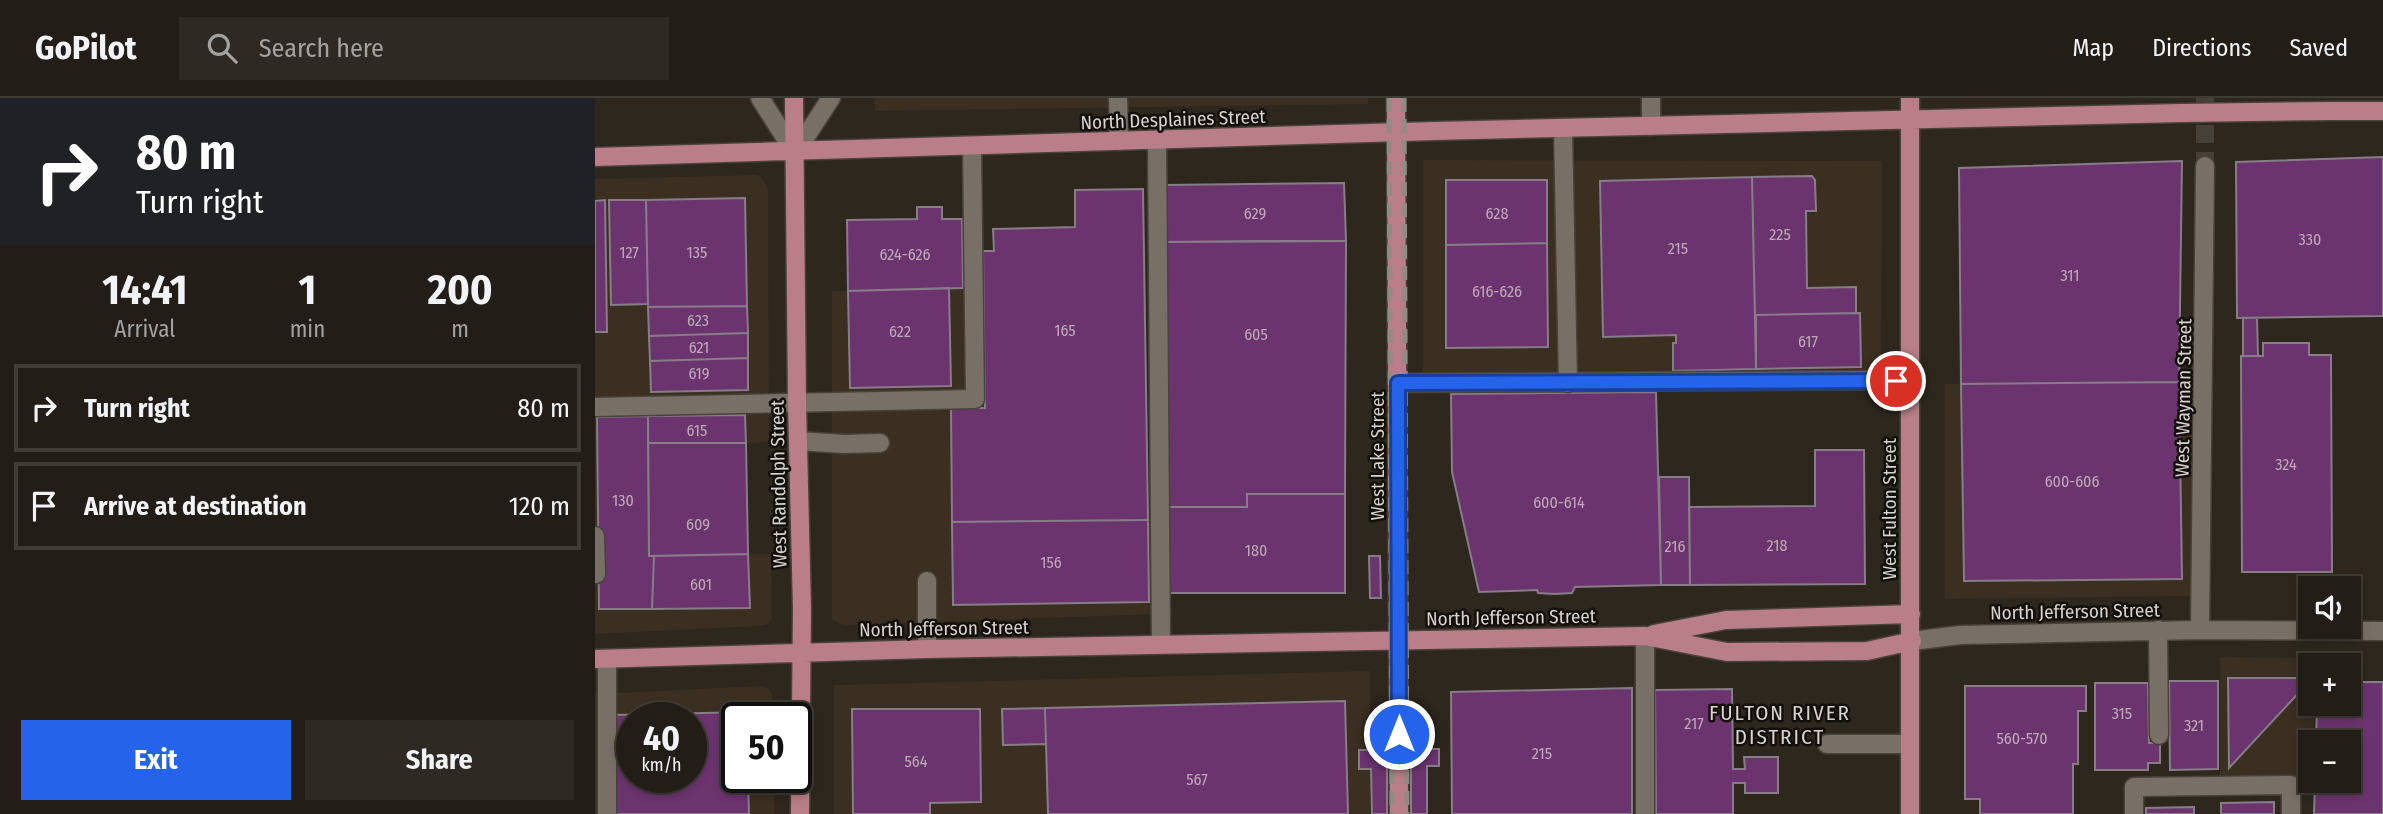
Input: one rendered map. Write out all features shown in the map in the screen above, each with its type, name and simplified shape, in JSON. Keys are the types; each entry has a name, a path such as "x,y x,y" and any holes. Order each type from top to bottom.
{"main road":[{"name":"West Randolph Street","path":"794,98 801,653 800,814"},
{"name":"West Lake Street","path":"1396,98 1399,814"},
{"name":"West Fulton Street","path":"1910,98 1910,814"},
{"name":"North Desplaines Street","path":"595,157 1563,128 2181,113 2383,111"},
{"path":"1645,636 1726,620 1911,614"},
{"name":"North Jefferson Street","path":"601,659 926,649 1645,636 1727,652 1867,651 1912,641"}],"street":[{"path":"760,98 795,153 831,98"},
{"path":"1118,98 1119,141"},
{"path":"1651,98 1651,126"},
{"path":"1563,128 1568,383"},
{"path":"1157,140 1161,644"},
{"path":"595,407 975,399 972,146"},
{"name":"West Wayman Street","path":"2200,630 2205,166"},
{"path":"1398,383 1910,380"},
{"path":"798,441 880,443"},
{"path":"595,536 596,574"},
{"path":"926,581 926,649"},
{"path":"2158,630 2159,735"},
{"name":"North Jefferson Street","path":"1912,641 1960,635 2158,630 2383,631"},
{"path":"1645,636 1645,814"},
{"path":"601,659 607,814"},
{"path":"1827,744 1910,744"},
{"path":"2134,814 2134,787 2291,785 2291,814"}],"shaded area":[{"path":"874,98 1368,98 1368,104 875,111"},
{"path":"1423,160 1882,161 1881,381 1423,383"},
{"path":"757,175 762,178 768,190 769,442 746,443 649,556 771,554 772,619 768,624 758,626 595,634 595,179"},
{"path":"968,288 969,391 952,391 952,522 1160,520 1161,614 847,625 832,619 832,291"},
{"path":"2192,382 2191,596 1945,599 1945,384"},
{"path":"2220,657 2298,658 2298,716 2314,716 2313,730 2298,730 2298,777 2220,775"},
{"path":"1370,671 1370,814 834,814 836,685"},
{"path":"759,686 772,693 772,702 721,702 721,793 774,793 774,814 595,814 595,694"}],"building":[{"path":"2383,157 2383,316 2237,318 2236,162"},
{"path":"2182,161 2179,382 1961,384 1959,168"},
{"path":"1812,176 1815,180 1816,211 1806,211 1807,288 1856,287 1856,313 1755,315 1752,177"},
{"path":"1752,177 1756,369 1673,371 1673,343 1676,343 1676,335 1603,337 1600,181"},
{"path":"1446,180 1547,180 1547,243 1446,245"},
{"path":"1344,183 1346,241 1165,242 1164,185"},
{"path":"1143,189 1148,520 952,522 951,408 985,408 983,251 994,251 993,229 1075,227 1075,190"},
{"path":"745,198 747,306 648,307 646,200"},
{"path":"605,200 607,332 595,332 595,201"},
{"path":"609,200 646,200 648,304 611,305"},
{"path":"917,207 942,207 942,219 962,219 963,288 848,291 847,220 917,219"},
{"path":"1346,241 1345,494 1247,494 1247,507 1167,507 1165,242"},
{"path":"1547,243 1548,347 1446,348 1446,245"},
{"path":"949,288 951,386 850,388 848,291"},
{"path":"747,306 748,333 649,336 648,307"},
{"path":"1860,313 1861,367 1756,369 1756,315"},
{"path":"2243,318 2257,318 2258,356 2243,356"},
{"path":"748,333 748,358 650,361 649,336"},
{"path":"2263,343 2309,343 2309,355 2331,355 2332,572 2242,572 2241,356 2263,356"},
{"path":"748,358 748,390 651,392 650,361"},
{"path":"2179,382 2182,579 1964,581 1961,384"},
{"path":"1656,392 1661,585 1575,587 1572,593 1555,594 1538,593 1537,590 1479,592 1452,472 1451,394"},
{"path":"745,415 746,443 648,443 648,416"},
{"path":"648,416 649,556 654,556 652,609 599,609 597,417"},
{"path":"648,443 746,443 748,554 649,556"},
{"path":"1815,450 1864,450 1865,584 1690,585 1689,507 1815,506"},
{"path":"1659,477 1689,477 1690,585 1661,585"},
{"path":"1247,494 1345,494 1345,593 1168,593 1167,507 1247,507"},
{"path":"1148,520 1149,602 953,605 952,522"},
{"path":"748,554 750,608 652,609 654,556"},
{"path":"1369,556 1380,556 1381,598 1370,598"},
{"path":"2228,678 2298,678 2298,694 2229,768"},
{"path":"2169,681 2218,681 2218,769 2170,770"},
{"path":"2361,682 2383,682 2383,814 2314,814 2315,793 2361,793 2361,730 2316,730 2317,716 2361,716"},
{"path":"2095,683 2148,683 2149,743 2160,743 2160,763 2148,763 2148,770 2095,770"},
{"path":"1965,686 2086,686 2086,711 2078,711 2078,764 2073,764 2073,814 1980,814 1980,799 1965,799"},
{"path":"1632,688 1632,814 1452,814 1451,692"},
{"path":"1732,689 1733,769 1745,769 1744,757 1778,757 1778,793 1745,793 1745,783 1733,783 1733,814 1656,814 1655,690"},
{"path":"1345,701 1348,814 1048,814 1045,708"},
{"path":"1045,708 1046,744 1003,745 1002,709"},
{"path":"852,709 980,709 981,802 930,803 930,814 853,814"},
{"path":"707,713 721,713 721,793 748,793 749,814 614,814 612,715 616,715 616,793 707,793"},
{"path":"1411,724 1427,724 1427,749 1439,749 1439,766 1427,766 1427,814 1411,814"},
{"path":"1371,725 1387,725 1387,814 1372,814 1371,769 1359,769 1359,750 1371,750"},
{"path":"2274,802 2274,814 2221,814 2221,803"},
{"path":"2194,807 2194,814 2146,814 2146,808"}],"tunnel":[{"path":"2205,98 2205,166"}],"railway":[{"path":"1389,98 1392,814"},
{"path":"1404,98 1407,814"}],"district":[{"name":"FULTON RIVER DISTRICT","path":"1780,725"}],"route":[{"path":"1399,734 1398,383 1896,381"}]}
